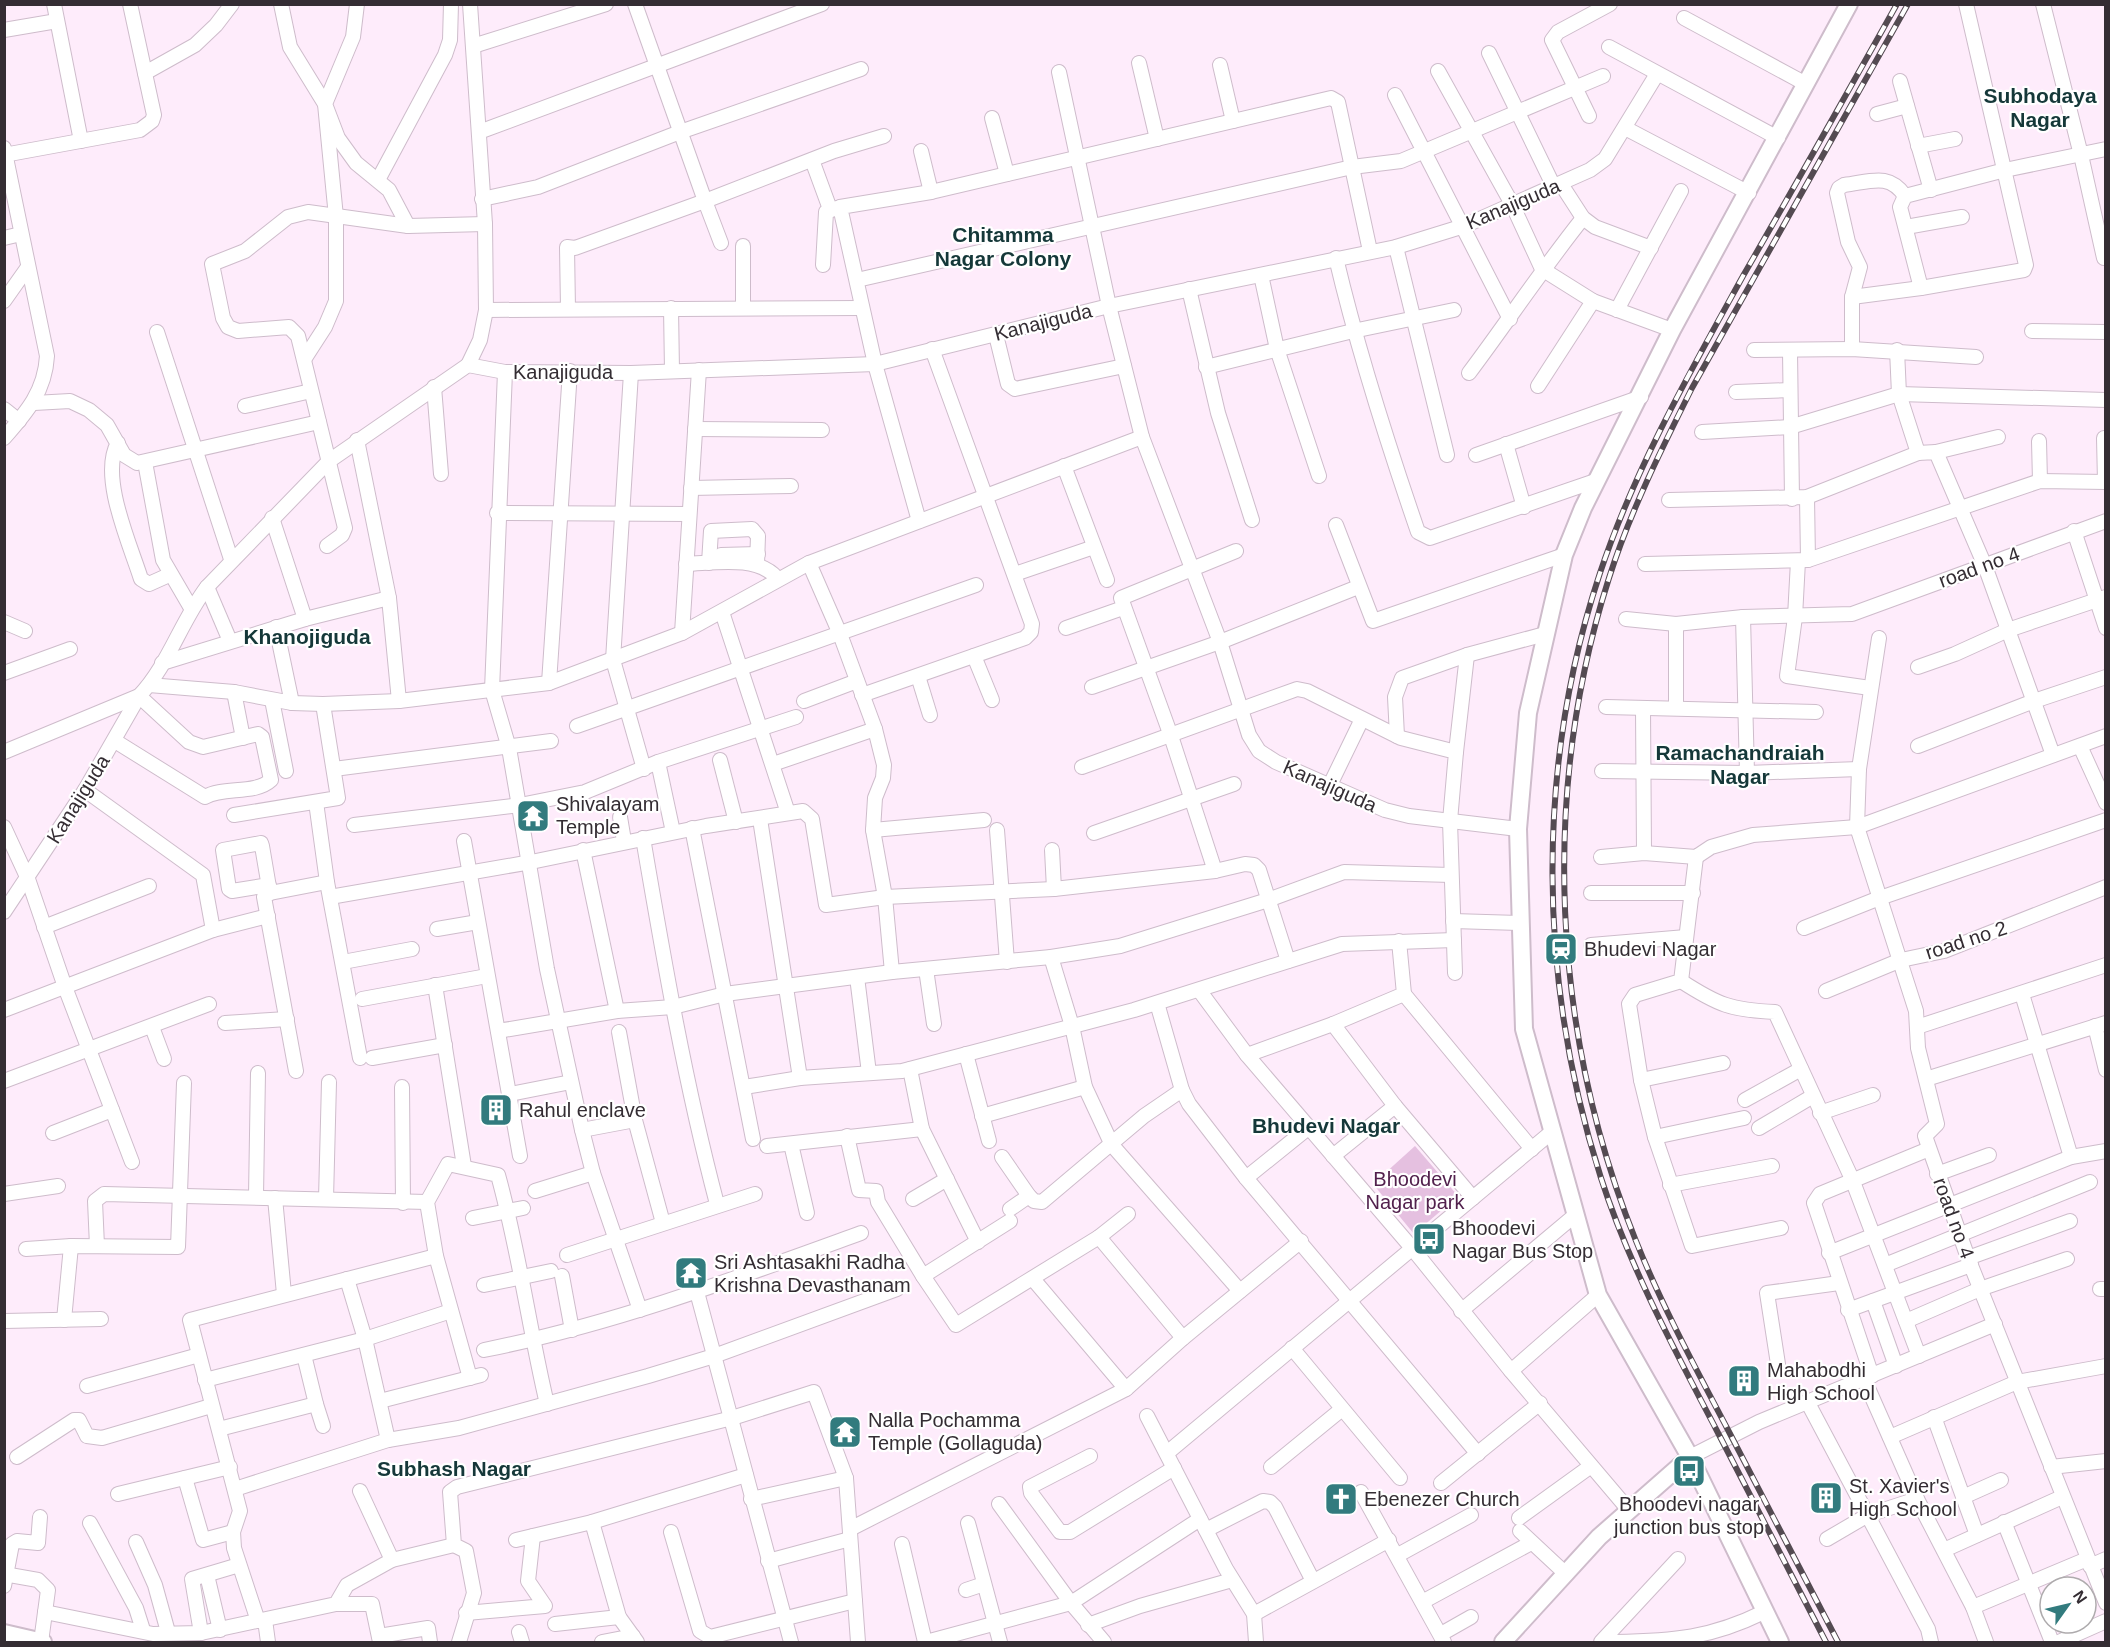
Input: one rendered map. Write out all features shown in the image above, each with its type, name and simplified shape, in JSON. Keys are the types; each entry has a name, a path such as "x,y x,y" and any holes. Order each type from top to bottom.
{"street":[{"path":"54,4 81,141"},
{"path":"4,438 34,403 46,372 47,356 5,153 140,130 152,121 154,115 130,4"},
{"path":"145,73 195,45 216,26 232,4"},
{"path":"281,4 290,47 325,104 338,138 356,163 389,190 408,226"},
{"path":"305,358 325,327 336,301 336,217 325,104 353,37 357,4"},
{"path":"378,180 445,55 450,40 451,4"},
{"path":"468,365 480,340 486,310 485,224 470,4"},
{"path":"473,46 606,4"},
{"path":"635,4 721,243"},
{"path":"479,132 822,4"},
{"path":"1589,117 1552,40 1558,32 1610,4"},
{"path":"1780,1642 1690,1457 1598,1295 1574,1216 1524,1029 1519,923 1518,829 1528,712 1564,555 1594,481 1641,397 1672,330 1749,193 1849,4"},
{"path":"1852,297 1921,288 2024,270 2025,265 2005,170 1965,4"},
{"path":"2043,4 2104,258"},
{"path":"1684,18 1806,84"},
{"path":"4,30 57,21"},
{"path":"1609,47 1778,138"},
{"path":"1489,53 1558,186 1583,218 1595,227 1651,248"},
{"path":"1139,63 1157,139"},
{"path":"1220,65 1233,121"},
{"path":"482,199 538,187 680,132 861,69"},
{"path":"1438,71 1512,204 1542,269 1593,302 1672,330"},
{"name":"Kanajiguda","path":"1059,72 1094,226 1109,306 1142,437 1220,642 1240,711 1259,751 1276,762 1329,787 1385,810 1409,816 1518,829"},
{"name":"Kanajiguda","path":"4,912 86,790 139,696 149,685 162,663 190,608 207,587 231,559 329,461 468,365 505,372 631,373 875,364 1109,306 1396,247 1464,226 1590,170 1605,159 1657,74"},
{"path":"857,280 1352,167 1389,164 1520,113 1603,76"},
{"path":"1900,81 1931,190"},
{"path":"1395,95 1426,151 1510,319"},
{"path":"823,265 826,212 835,208 931,192 1335,99 1370,251"},
{"path":"1877,114 1907,106"},
{"path":"992,118 1007,174"},
{"path":"1625,128 1749,193"},
{"path":"568,309 567,247 575,248 812,160 884,136"},
{"path":"1918,146 1954,139"},
{"path":"1905,196 2005,170 2106,149"},
{"path":"921,151 931,192"},
{"path":"812,160 835,208 857,280 861,308 875,364 919,521"},
{"path":"1852,349 1852,297 1859,271 1848,242 1837,193 1844,184 1890,180 1898,184 1905,196"},
{"path":"1617,310 1681,191"},
{"path":"1905,196 1900,207 1921,288"},
{"path":"327,546 342,535 345,528 305,358 295,330 289,327 238,331 228,327 223,318 212,264 245,251 288,217 308,212 408,226 485,224"},
{"path":"1906,227 1962,217"},
{"path":"1469,372 1510,319 1542,269 1583,218"},
{"path":"4,238 21,234"},
{"path":"743,246 743,308"},
{"path":"1396,247 1447,455"},
{"path":"1336,258 1353,331 1418,532 1431,538 1594,481"},
{"path":"4,301 28,267"},
{"path":"1261,275 1277,349 1319,476"},
{"path":"1189,289 1218,413 1252,520"},
{"path":"1538,386 1593,302"},
{"path":"670,308 672,371"},
{"path":"486,310 861,308"},
{"path":"1206,367 1353,331 1454,310"},
{"path":"2032,331 2106,332"},
{"path":"157,332 231,559"},
{"path":"996,335 1008,384 1015,389 1124,366"},
{"path":"862,695 1025,638 1032,632 1032,624 1015,574 932,349"},
{"path":"1754,350 1897,350 1976,357"},
{"path":"1897,350 1899,394 1918,453"},
{"path":"1790,351 1792,499"},
{"path":"682,633 699,370"},
{"path":"549,683 570,371"},
{"path":"505,372 497,513 492,690 509,748 558,1022 582,1130 593,1173 640,1310"},
{"path":"631,373 613,660 644,769"},
{"path":"434,387 441,474"},
{"path":"1736,392 1790,390"},
{"path":"245,406 311,391"},
{"path":"1702,432 1790,427 1899,394 2106,400"},
{"path":"1476,455 1641,397"},
{"path":"34,403 70,401 89,410 107,425 130,461 145,462 319,422"},
{"path":"4,409 18,421"},
{"path":"695,429 822,430"},
{"path":"149,685 234,692 292,703 323,704 399,701 549,683 682,633 722,612 777,578 809,563 1142,437"},
{"path":"1670,500 1807,497 1918,453 1936,452 1998,437"},
{"path":"1645,564 1803,560 2040,481 2105,482 2104,438"},
{"path":"357,440 389,598 399,701"},
{"path":"2039,441 2040,481"},
{"path":"118,443 112,454 114,489 141,579 149,584 169,575"},
{"path":"1506,444 1524,507"},
{"path":"1936,452 1985,566 2053,755"},
{"path":"145,462 163,560 169,575 190,608"},
{"path":"1064,466 1107,580"},
{"path":"691,488 791,486"},
{"path":"1807,497 1803,560 1787,676 1870,688"},
{"path":"497,513 689,514"},
{"path":"272,518 305,619"},
{"name":"road no 4","path":"1626,619 1676,624 1743,617 1852,614 2106,521"},
{"path":"1336,525 1373,621 1564,555"},
{"path":"720,559 711,531 752,529 758,536 758,559"},
{"path":"2074,531 2100,599 2106,628"},
{"path":"1015,574 1094,547"},
{"path":"1215,871 1171,736 1121,598 1236,551"},
{"path":"686,564 720,559 758,559 777,578"},
{"path":"809,563 840,634 875,729 884,765 883,778 874,798 873,830 885,897 892,972"},
{"path":"577,726 742,670 976,585"},
{"path":"207,587 230,640"},
{"path":"1092,687 1146,670 1358,587"},
{"path":"162,663 230,640 389,598"},
{"path":"1918,667 1955,654 2008,630 2100,599"},
{"path":"1066,628 1124,608"},
{"path":"722,612 788,813"},
{"path":"1743,617 1747,773"},
{"path":"4,622 25,631"},
{"path":"1676,624 1676,708"},
{"path":"276,627 292,703"},
{"path":"1397,736 1395,697 1402,678 1467,655 1545,634"},
{"path":"1879,638 1859,769 1857,827 1916,1011 1918,1048 1937,1124 1927,1132 1929,1149 1820,1194 1814,1203 1868,1378 1890,1437 1917,1499 1972,1607 1986,1642"},
{"path":"4,674 70,649"},
{"path":"1455,974 1450,821 1467,655"},
{"path":"974,656 992,700"},
{"path":"918,676 930,715"},
{"path":"1918,746 2034,701 2106,677"},
{"path":"804,701 857,681"},
{"path":"1082,767 1297,689 1307,691 1397,736 1456,752"},
{"path":"234,692 243,738"},
{"path":"4,752 139,696 189,742 203,747 258,734 262,737 271,780 258,786 214,792 205,797 115,741"},
{"path":"272,700 286,771"},
{"path":"234,815 338,798 323,704"},
{"path":"1606,707 1816,712"},
{"path":"1642,708 1644,854"},
{"path":"354,825 520,805 585,792 658,762 796,717"},
{"path":"1329,787 1362,719"},
{"path":"773,764 875,729"},
{"path":"1600,857 1644,854 1695,857 1711,847 1753,835 1857,827 2106,736"},
{"path":"334,769 551,741"},
{"path":"2080,746 2106,803"},
{"path":"720,760 736,822"},
{"path":"658,762 673,832"},
{"path":"1602,771 1747,773 1859,769"},
{"path":"1094,833 1234,784"},
{"path":"86,790 203,875 213,930"},
{"path":"316,802 327,882 366,1058 445,1045"},
{"path":"330,897 531,862 583,849 692,828 802,811 813,819 826,905 885,897 1054,889 1215,871 1245,864 1254,865 1262,876 1288,961"},
{"path":"620,817 624,841"},
{"path":"760,819 800,1078"},
{"path":"873,830 984,820"},
{"path":"1804,928 1878,898 2106,820"},
{"path":"4,826 28,879 65,987 132,1162"},
{"path":"692,828 753,1139"},
{"path":"997,830 1007,962"},
{"path":"643,838 673,1006 717,1204"},
{"path":"464,841 520,1156"},
{"path":"583,849 617,1011"},
{"path":"1052,850 1054,889"},
{"path":"1681,981 1695,857"},
{"path":"499,1036 617,1011 673,1006 725,994 892,972 1051,957 1119,946 1269,900 1344,872 1364,870 1402,875 1451,875"},
{"path":"297,1071 264,897 269,889 327,882"},
{"path":"44,927 149,886"},
{"name":"road no 2","path":"1826,991 1901,960 1944,951 2106,887"},
{"path":"1591,893 1692,893"},
{"path":"4,1011 213,930 268,916"},
{"path":"1453,921 1519,923"},
{"path":"437,929 478,922"},
{"path":"1591,945 1686,937"},
{"path":"744,1087 800,1078 910,1069 1157,1003 1342,944 1454,940"},
{"path":"1399,941 1404,994 1532,1149"},
{"path":"343,962 411,949"},
{"path":"1051,957 1072,1026 1085,1087 1112,1145 1240,1291"},
{"path":"1917,1027 2106,965"},
{"path":"926,969 934,1024"},
{"path":"362,999 487,976"},
{"path":"857,977 869,1073"},
{"path":"1681,981 1712,1002 1738,1010 1774,1012 1852,1179 1919,1356"},
{"path":"1681,981 1635,995 1630,999 1629,1004 1641,1080 1655,1137 1692,1246 1781,1228"},
{"path":"435,985 464,1166"},
{"path":"1199,990 1247,1055 1412,1248 1510,1371 1540,1403 1628,1509"},
{"path":"1247,1055 1333,1024 1404,994"},
{"path":"2022,994 2071,1157"},
{"path":"1157,1003 1182,1090 1189,1104 1246,1178 1478,1454"},
{"path":"4,1080 209,1004"},
{"path":"225,1023 287,1019"},
{"path":"1333,1024 1395,1106 1473,1198"},
{"path":"1926,1078 2100,1025 2106,1070"},
{"path":"152,1027 164,1059"},
{"path":"619,1032 635,1120 663,1223"},
{"path":"966,1054 989,1141"},
{"path":"1641,1080 1723,1063"},
{"path":"910,1069 922,1129 978,1242"},
{"path":"1745,1100 1801,1069"},
{"path":"256,1197 258,1073"},
{"path":"326,1199 329,1082"},
{"path":"510,1094 571,1082"},
{"path":"26,1249 71,1246 178,1247 184,1083"},
{"path":"402,1087 403,1203"},
{"path":"982,1116 1085,1087"},
{"path":"1002,1157 1029,1196 1034,1201 1042,1202 1144,1116 1182,1090"},
{"path":"1820,1113 1873,1095"},
{"path":"1760,1128 1813,1096"},
{"path":"1333,1156 1395,1106"},
{"path":"53,1133 112,1110"},
{"path":"1655,1137 1744,1118"},
{"path":"582,1130 635,1120"},
{"path":"1246,1178 1308,1128"},
{"path":"767,1146 922,1129"},
{"path":"1167,1454 1552,1131"},
{"path":"847,1136 859,1190 876,1191 878,1202 956,1325 1099,1237 1128,1214"},
{"path":"791,1144 807,1213"},
{"name":"road no 4","path":"1929,1149 1969,1262 2106,1603"},
{"path":"1829,1253 2071,1157 2106,1151"},
{"path":"1937,1174 1989,1155"},
{"path":"380,1401 476,1376 452,1311 436,1256 428,1202 448,1164 498,1175 508,1210 532,1340 547,1404"},
{"path":"1670,1185 1772,1166"},
{"path":"535,1191 593,1173"},
{"path":"913,1199 947,1179"},
{"path":"1885,1265 2090,1182"},
{"path":"4,1194 58,1186"},
{"path":"97,1246 95,1201 104,1194 428,1202"},
{"path":"567,1255 717,1204 755,1194"},
{"path":"923,1276 978,1242 1029,1196"},
{"path":"275,1198 284,1294"},
{"path":"473,1218 523,1208"},
{"path":"1461,1311 1574,1216"},
{"path":"1848,1310 2070,1221"},
{"path":"484,1350 572,1330 640,1310 861,1233"},
{"path":"1099,1237 1183,1338"},
{"path":"768,1561 850,1534 1126,1389 1183,1338 1301,1241"},
{"path":"64,1320 71,1246"},
{"path":"268,1642 238,1565 233,1532 240,1511 190,1320 436,1256"},
{"path":"1906,1321 1980,1289 2067,1259"},
{"path":"484,1285 557,1274 572,1330"},
{"path":"347,1279 365,1339 388,1440"},
{"path":"1033,1279 1126,1389"},
{"path":"1778,1364 1767,1293 1839,1283"},
{"path":"235,1489 388,1440 459,1428 714,1356 897,1289"},
{"path":"697,1292 790,1642"},
{"path":"1510,1371 1598,1295"},
{"path":"1873,1301 1896,1366"},
{"path":"205,1380 365,1339 452,1311"},
{"path":"4,1321 101,1319"},
{"path":"1503,1642 1628,1509 1690,1457 1759,1422 1995,1324"},
{"path":"1292,1348 1400,1478"},
{"path":"87,1386 199,1355"},
{"path":"304,1355 323,1426"},
{"path":"1890,1437 2017,1382 2106,1366"},
{"path":"454,1545 450,1492 458,1487 732,1418 814,1392 846,1478 858,1642"},
{"path":"1441,1483 1540,1403"},
{"path":"1808,1403 1928,1629 1931,1642"},
{"path":"219,1429 316,1404"},
{"path":"17,1457 74,1420 79,1420 87,1436 102,1438 211,1406"},
{"path":"1271,1467 1342,1409"},
{"path":"1147,1416 1232,1580 1254,1614 1256,1642"},
{"path":"1934,1418 1977,1535"},
{"path":"1090,1456 1030,1487 1031,1492 1060,1532 1070,1532 1174,1468"},
{"path":"2051,1467 2106,1461"},
{"path":"1566,1574 1532,1543 1520,1525 1591,1466"},
{"path":"118,1494 230,1467"},
{"path":"516,1540 592,1522 746,1475"},
{"path":"185,1478 203,1540 233,1532"},
{"path":"752,1499 846,1478"},
{"path":"1963,1497 2001,1480"},
{"path":"360,1491 392,1560"},
{"path":"1361,1492 1443,1638 1472,1617"},
{"path":"1944,1550 2062,1497"},
{"path":"1827,1539 1868,1515 1917,1499"},
{"path":"902,1544 926,1642 1071,1603 1203,1525 1263,1501 1270,1502 1275,1508 1313,1581"},
{"path":"999,1504 1071,1603 1104,1642"},
{"path":"1398,1555 1471,1515"},
{"path":"4,1633 42,1642 48,1590 38,1580 5,1578 14,1542 38,1543 40,1517"},
{"path":"592,1522 619,1617 635,1639"},
{"path":"2004,1522 2052,1642"},
{"path":"90,1523 150,1636"},
{"path":"969,1523 1000,1642"},
{"path":"671,1532 700,1631 705,1636 710,1637 855,1601"},
{"path":"466,1613 545,1606 528,1581 533,1536"},
{"path":"1254,1614 1389,1540"},
{"path":"136,1542 155,1585 168,1632"},
{"path":"1424,1601 1532,1543"},
{"path":"336,1604 347,1585 392,1560 454,1545 466,1551 474,1593 459,1642"},
{"path":"1972,1607 2029,1583 2106,1558"},
{"path":"1601,1642 1678,1559"},
{"path":"201,1633 192,1579 238,1565"},
{"path":"207,1575 220,1630"},
{"path":"1088,1625 1140,1606 1232,1580"},
{"path":"966,1590 984,1584"},
{"path":"45,1612 150,1636 168,1632 201,1633 220,1630 336,1604 372,1604 380,1639 428,1628 430,1642"},
{"path":"1615,1642 1707,1635 1730,1629 1764,1612"},
{"path":"555,1624 619,1617"},
{"path":"2059,1642 2106,1621"},
{"path":"1730,1629 1734,1642"},
{"path":"602,1642 635,1639"}],"green space":[{"name":"Bhoodevi Nagar park","path":"1415,1146 1458,1196 1414,1234 1373,1184"}],"railway":[{"path":"1826,1642 1653,1305 1638,1274 1601,1178 1580,1104 1565,1029 1556,952 1552,876 1555,799 1564,722 1579,647 1600,573 1630,496 1703,348 1897,4"},
{"path":"1838,1642 1668,1313 1636,1241 1608,1162 1587,1080 1572,997 1565,912 1565,827 1572,743 1587,660 1609,578 1636,505 1692,388 1908,4"}],"place":[{"name":"Shivalayam Temple","path":"533,816"},
{"name":"Bhudevi Nagar","path":"1561,949"},
{"name":"Rahul enclave","path":"496,1110"},
{"name":"Bhoodevi Nagar Bus Stop","path":"1429,1239"},
{"name":"Sri Ashtasakhi Radha Krishna Devasthanam","path":"691,1273"},
{"name":"Mahabodhi High School","path":"1744,1381"},
{"name":"Nalla Pochamma Temple (Gollaguda)","path":"845,1432"},
{"name":"Bhoodevi nagar junction bus stop","path":"1689,1471"},
{"name":"St. Xavier's High School","path":"1826,1498"},
{"name":"Ebenezer Church","path":"1341,1499"}],"district":[{"name":"Subhodaya Nagar","path":"2040,108"},
{"name":"Chitamma Nagar Colony","path":"1003,247"},
{"name":"Khanojiguda","path":"307,637"},
{"name":"Ramachandraiah Nagar","path":"1740,765"},
{"name":"Bhudevi Nagar","path":"1326,1126"},
{"name":"Subhash Nagar","path":"454,1469"}]}
